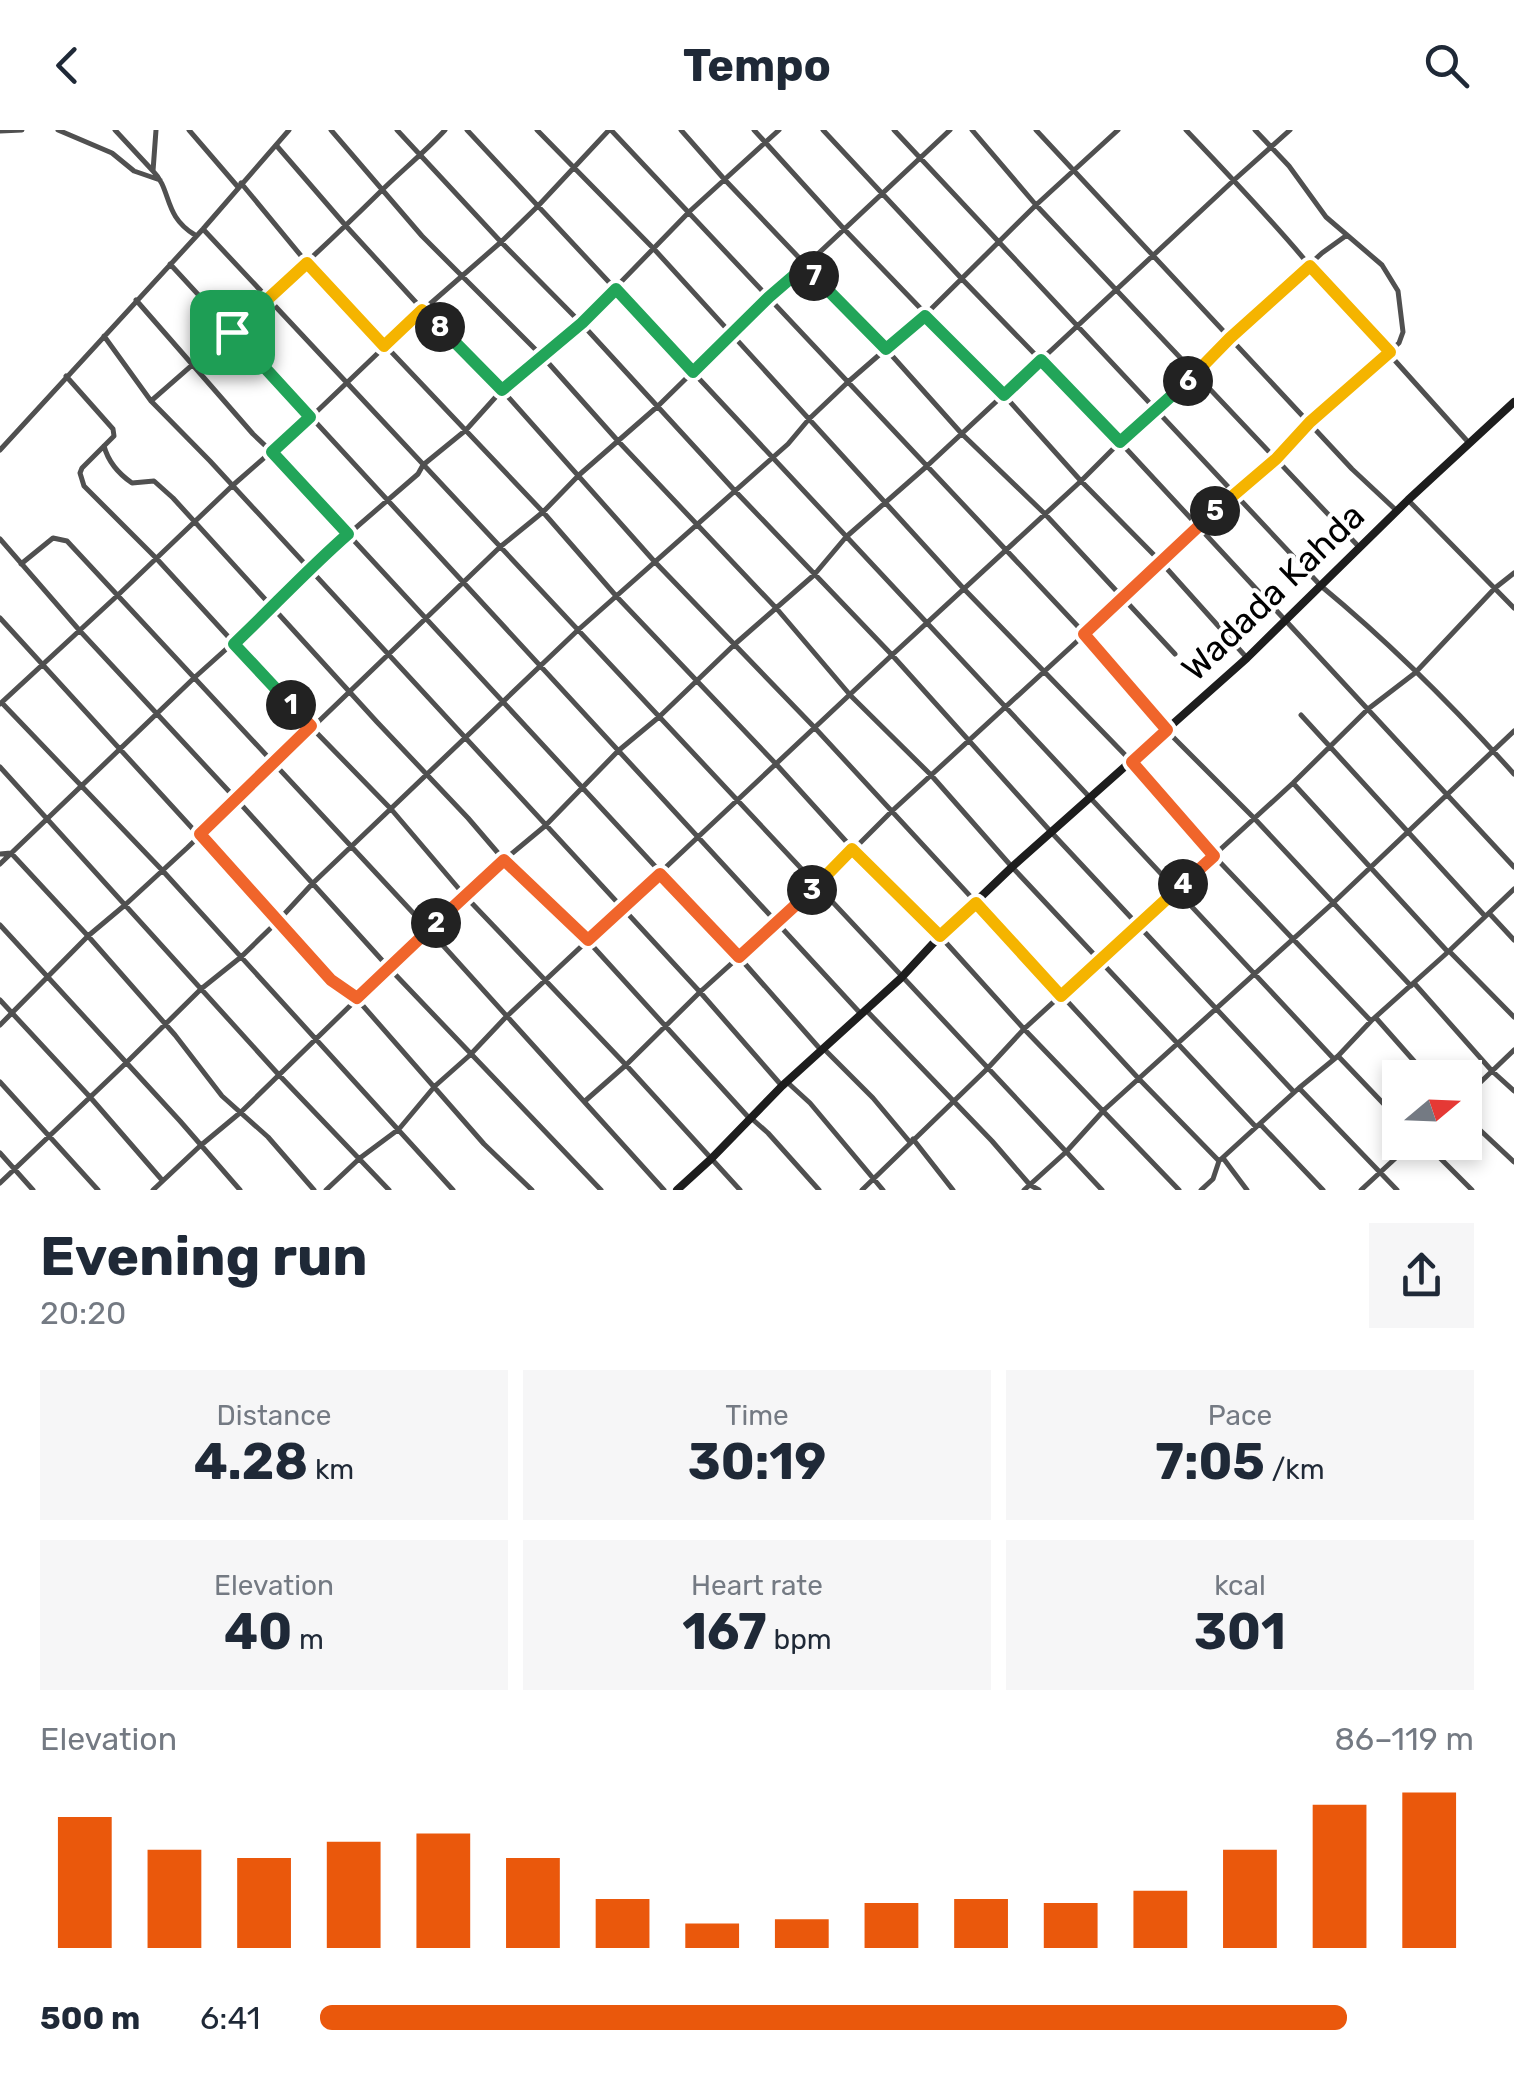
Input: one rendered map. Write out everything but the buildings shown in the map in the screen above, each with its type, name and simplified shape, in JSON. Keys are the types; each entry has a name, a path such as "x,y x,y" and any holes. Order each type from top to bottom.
{"main road":[{"name":"Wadada Kahda","path":"677,1190 1012,867 1247,658 1514,402"}],"street":[{"path":"0,131 22,130"},
{"path":"58,130 112,153 134,170 160,180"},
{"path":"115,130 160,180 169,208 196,236"},
{"path":"153,171 156,130"},
{"path":"189,130 307,263 543,512 695,681 1179,1190"},
{"path":"0,450 289,130"},
{"path":"331,130 422,236 543,357 777,609 851,696 931,775 1178,1046 1323,1190"},
{"path":"397,130 892,655 1216,1011 1355,1144 1396,1190"},
{"path":"152,401 307,263 445,130"},
{"path":"467,130 1254,975 1382,1103"},
{"path":"537,130 654,249 964,589 1132,762 1214,856 1412,1060"},
{"path":"454,1190 162,870 0,702 422,310 501,242 610,130 1084,634 1167,730 1514,1091"},
{"path":"681,130 962,434 1045,514 1176,654"},
{"path":"754,130 1247,658"},
{"path":"0,864 273,608 308,569 466,430 502,390 582,323 690,211 779,130"},
{"path":"823,130 1198,525 1514,867"},
{"path":"894,130 1321,586 1441,696 1514,774"},
{"path":"0,1025 88,936 238,800 500,547 658,406 950,130"},
{"path":"972,130 1036,205 1360,548"},
{"path":"1036,130 1396,511"},
{"path":"0,1183 201,989 242,957 313,883 578,630 788,444 848,382 925,316 1118,130"},
{"path":"1186,130 1470,443"},
{"path":"585,1101 1198,525 1276,459 1310,422 1399,343 1403,332 1398,291 1382,266 1326,217 1289,166 1255,130"},
{"path":"153,1190 241,1112 428,930 545,826 581,787 734,644 814,575 846,536 962,434 1290,130"},
{"path":"276,145 654,561 1247,1190"},
{"path":"203,229 1102,1190"},
{"path":"326,1190 398,1129 435,1086 545,980 1082,481 1230,338 1322,253 1347,235"},
{"path":"170,264 776,924 992,1140 1027,1188 1039,1190"},
{"path":"136,300 253,434 822,1049 873,1098 953,1190"},
{"path":"104,336 152,401 785,1084 810,1103 883,1190"},
{"path":"66,376 113,429 114,436 82,468 84,486 391,809 465,896 740,1190"},
{"path":"104,446 107,456 132,484 154,480 173,498 504,860 588,940 819,1190"},
{"path":"1408,500 1514,608"},
{"path":"21,564 53,538 67,541 664,1190"},
{"path":"0,539 390,969 601,1190"},
{"path":"862,1190 1024,1029 1368,710 1415,672 1494,588 1514,574"},
{"path":"0,618 331,980 357,998 484,1144 532,1190"},
{"path":"1301,714 1514,940"},
{"path":"1027,1188 1104,1110 1293,940 1514,731"},
{"path":"0,767 279,1075 389,1190"},
{"path":"1292,783 1514,1017"},
{"path":"0,854 12,853"},
{"path":"12,853 175,1036 222,1096 268,1137 314,1190"},
{"path":"1201,1190 1213,1179 1221,1160 1514,889"},
{"path":"0,925 240,1190"},
{"path":"0,1000 163,1180"},
{"path":"1482,1081 1514,1050"},
{"path":"0,1082 98,1190"},
{"path":"1482,1132 1514,1162"},
{"path":"0,1153 33,1190"},
{"path":"1361,1190 1394,1160"},
{"path":"1444,1160 1472,1190"}],"route":[{"path":"307,263 384,346 422,310 502,390 616,289 693,372 805,266 886,349 925,316 1004,395 1041,360 1120,442 1310,266 1390,352 1084,634 1167,730 1132,762 1214,856 1061,996 976,903 940,936 852,849 739,957 660,874 588,940 504,860 357,998 331,980 200,834 311,726 234,644 348,534 272,452 310,417 232,332 307,263"}]}
